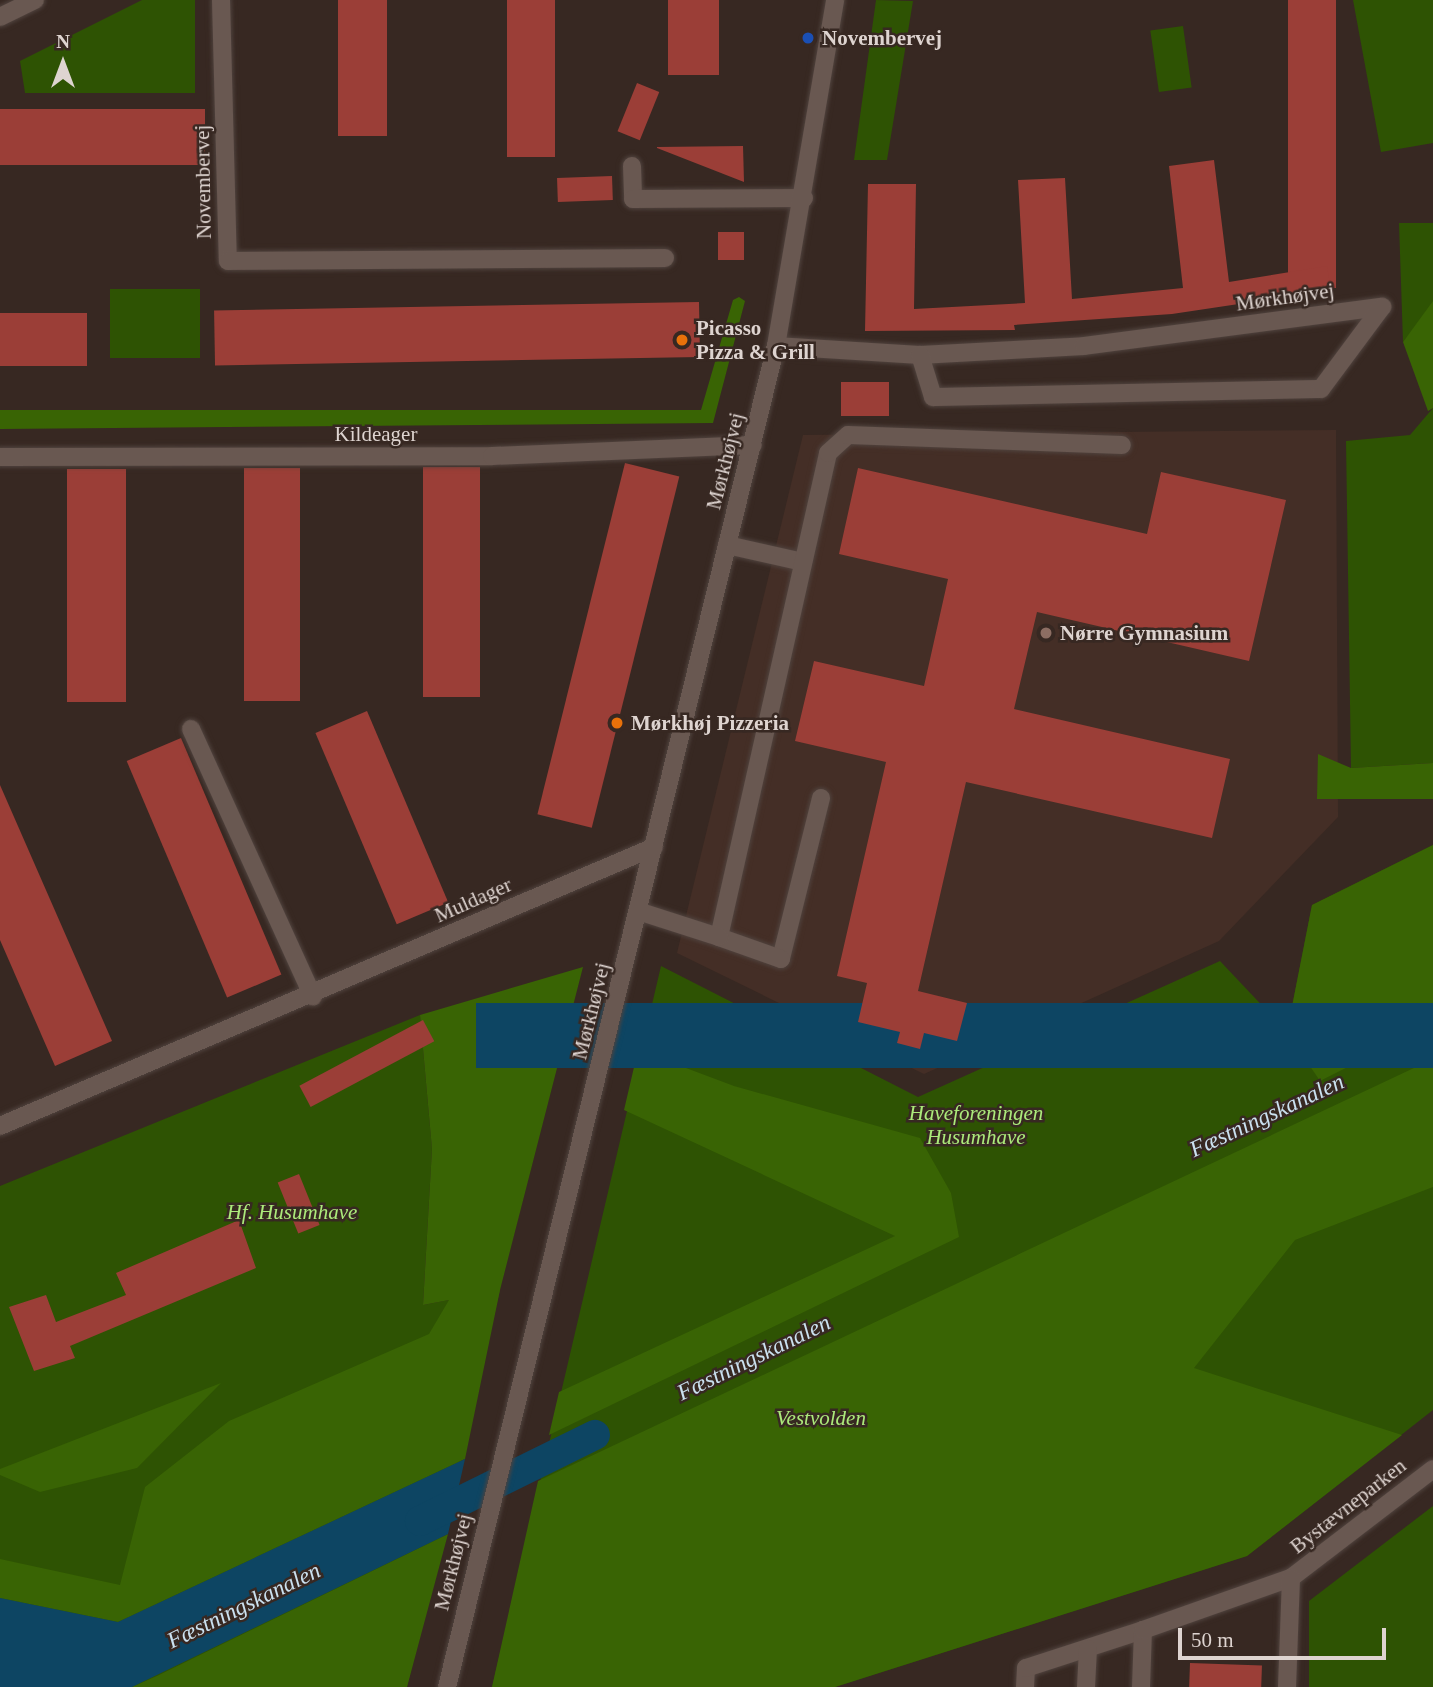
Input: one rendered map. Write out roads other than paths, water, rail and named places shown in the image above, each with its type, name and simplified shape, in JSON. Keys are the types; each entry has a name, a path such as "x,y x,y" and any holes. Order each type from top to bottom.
{"street":[{"path":"0,17 35,0"},
{"name":"Novembervej","path":"221,0 228,261 665,258"},
{"name":"Mørkhøjvej","path":"447,1687 776,346 804,198 835,0"},
{"path":"632,166 633,199 804,198"},
{"name":"Mørkhøjvej","path":"776,346 920,355 1084,346 1382,306 1321,389 933,397 920,355"},
{"path":"719,937 828,453 848,435 1122,445"},
{"name":"Kildeager","path":"0,457 492,456 753,445"},
{"path":"727,545 803,562"},
{"path":"191,729 313,997"},
{"path":"638,911 781,959 821,798"},
{"name":"Muldager","path":"0,1126 313,997 654,847"},
{"name":"Bystævneparken","path":"1025,1687 1026,1668 1292,1578 1433,1469"},
{"name":"Bystævneparken","path":"1287,1687 1292,1578"},
{"path":"1141,1687 1143,1630"},
{"path":"1086,1687 1088,1649"}],"water":[{"path":"476,1003 1433,1003 1433,1068 476,1068"},
{"path":"465,1459 448,1534 132,1687 0,1687 0,1598 118,1622"}],"waterway":[{"name":"Fæstningskanalen","path":"420,1521 595,1435"}],"place":[{"name":"Novembervej","path":"808,38"},
{"name":"Picasso Pizza & Grill","path":"682,340"},
{"name":"Nørre Gymnasium","path":"1046,633"},
{"name":"Mørkhøj Pizzeria","path":"617,723"}],"park label":[{"name":"Haveforeningen Husumhave","path":"976,1125"},
{"name":"Hf. Husumhave","path":"292,1212"},
{"name":"Vestvolden","path":"821,1418"}]}
